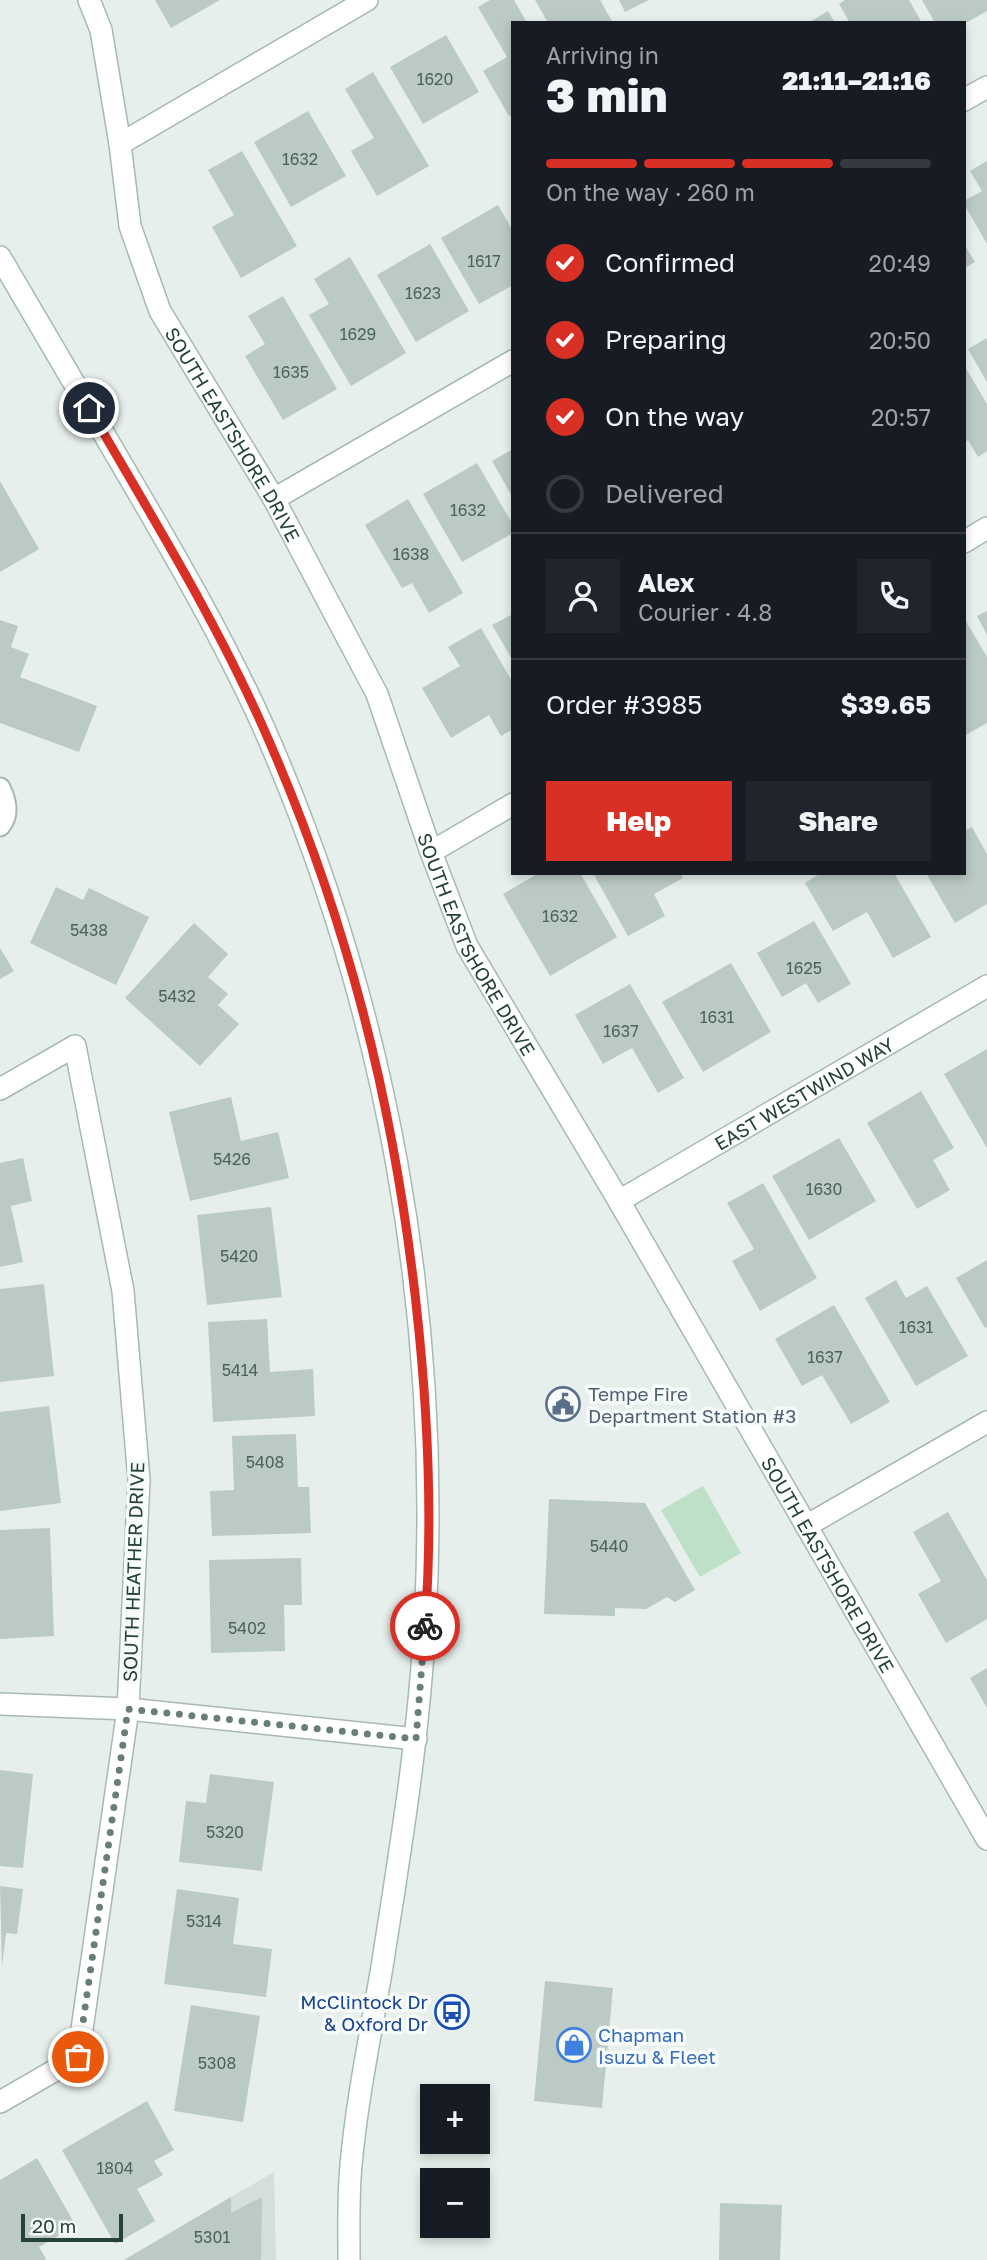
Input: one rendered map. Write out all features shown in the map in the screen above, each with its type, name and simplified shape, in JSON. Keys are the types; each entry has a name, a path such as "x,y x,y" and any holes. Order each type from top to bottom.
{"street":[{"name":"SOUTH EASTSHORE DRIVE","path":"89,0 101,30 120,144 130,226 160,310 274,499 376,694 467,946 619,1201 987,1839"},
{"path":"120,144 367,0"},
{"path":"966,99 987,87"},
{"path":"0,257 222,642 285,777 332,902 353,970 389,1118 403,1194 422,1358 428,1444 425,1619 416,1739 351,2166 349,2260"},
{"path":"274,499 511,362"},
{"path":"966,541 987,528"},
{"path":"431,852 511,805"},
{"name":"EAST WESTWIND WAY","path":"619,1201 987,986"},
{"name":"SOUTH HEATHER DRIVE","path":"0,1089 75,1046 123,1291 139,1480 128,1709 78,2057 0,2102"},
{"path":"806,1526 987,1422"},
{"path":"0,1704 128,1709 416,1739"}],"lane":[{"path":"0,788 6,801 5,821 0,826"}],"shaded area":[{"path":"274,2172 276,2260 124,2260 231,2197"}],"green space":[{"path":"703,1486 741,1553 700,1577 661,1510"}],"building":[{"path":"155,0 220,0 171,28"},
{"path":"490,0 514,0 526,21 511,21 509,116 483,71 507,57 478,7"},
{"path":"535,0 600,0 612,21 547,21"},
{"path":"619,0 649,0 625,12"},
{"path":"845,0 909,0 921,21 849,21 839,4"},
{"path":"922,0 987,0 987,11 966,23 934,21"},
{"path":"828,11 834,21 811,21"},
{"path":"446,35 479,92 423,124 390,67"},
{"path":"373,72 429,166 377,196 351,151 374,138 345,89"},
{"path":"308,111 346,176 291,207 254,142"},
{"path":"242,151 297,246 241,278 212,227 234,215 208,170"},
{"path":"987,161 987,244 966,207 966,200 982,191 970,171"},
{"path":"498,205 511,228 511,286 479,304 441,238"},
{"path":"430,244 469,311 416,342 377,275"},
{"path":"966,247 975,262 966,267"},
{"path":"350,257 406,353 351,386 309,315 329,304 314,279"},
{"path":"283,296 337,389 283,420 245,356 265,344 248,316"},
{"path":"987,338 987,382 968,349"},
{"path":"966,368 987,404 987,451 978,457 968,440 966,442"},
{"path":"511,450 511,494 492,461"},
{"path":"477,463 511,522 511,534 462,562 423,494"},
{"path":"0,481 39,549 0,572"},
{"path":"408,499 463,593 429,613 412,583 402,588 365,525"},
{"path":"987,611 987,635 977,616"},
{"path":"511,615 511,658 492,625"},
{"path":"0,620 18,626 11,647 29,654 20,677 97,706 79,752 0,723"},
{"path":"966,621 987,657 987,723 966,735"},
{"path":"481,628 511,680 511,730 501,736 489,715 451,738 422,688 460,666 448,647"},
{"path":"972,827 987,854 987,904 955,923 927,875 966,875 966,830"},
{"path":"536,875 581,875 617,937 550,976 503,894"},
{"path":"594,875 681,875 683,878 654,894 665,916 628,936"},
{"path":"818,875 895,875 931,937 893,958 867,912 833,931 805,883"},
{"path":"56,887 83,900 89,888 149,917 116,985 30,943"},
{"path":"814,921 851,984 818,1003 806,983 782,997 757,953"},
{"path":"194,923 228,954 208,977 228,994 218,1005 239,1024 200,1066 125,998"},
{"path":"0,948 14,971 0,979"},
{"path":"731,963 771,1032 703,1072 662,1002"},
{"path":"630,984 684,1078 658,1093 632,1048 603,1064 575,1015"},
{"path":"987,1049 987,1148 944,1074"},
{"path":"921,1091 954,1148 933,1160 950,1190 917,1209 867,1123"},
{"path":"231,1097 241,1141 278,1132 289,1178 190,1201 169,1112"},
{"path":"839,1138 876,1201 809,1240 772,1176"},
{"path":"23,1158 32,1201 11,1206 23,1262 0,1267 0,1163"},
{"path":"763,1183 817,1278 760,1311 732,1261 754,1249 727,1203"},
{"path":"271,1207 282,1297 207,1305 197,1215"},
{"path":"987,1260 987,1327 985,1328 956,1278"},
{"path":"896,1280 906,1298 927,1286 968,1356 916,1386 865,1298"},
{"path":"44,1284 54,1376 0,1382 0,1289"},
{"path":"834,1305 890,1402 851,1424 822,1375 802,1386 775,1339"},
{"path":"267,1319 270,1372 313,1369 315,1416 213,1422 208,1322"},
{"path":"49,1406 61,1503 0,1511 0,1412"},
{"path":"296,1434 298,1487 309,1487 311,1533 212,1536 210,1491 234,1490 232,1436"},
{"path":"549,1499 645,1503 695,1590 675,1602 667,1597 646,1609 615,1608 615,1616 544,1614"},
{"path":"948,1512 987,1580 987,1619 946,1643 918,1594 941,1581 913,1532"},
{"path":"50,1528 54,1636 0,1639 0,1530"},
{"path":"301,1558 302,1605 284,1605 285,1651 211,1653 209,1560"},
{"path":"987,1668 987,1708 970,1678"},
{"path":"0,1770 33,1774 23,1868 0,1866"},
{"path":"210,1774 274,1782 262,1871 179,1862 186,1801 206,1803"},
{"path":"0,1886 23,1889 17,1934 6,1933 2,1967"},
{"path":"177,1889 239,1898 233,1944 272,1949 266,1997 164,1984"},
{"name":"Chapman Isuzu & Fleet","path":"545,1981 613,1988 602,2108 534,2101"},
{"path":"191,2005 260,2016 243,2122 174,2111"},
{"path":"147,2101 174,2150 154,2161 163,2175 137,2189 155,2221 115,2244 62,2150"},
{"path":"37,2158 76,2226 39,2247 45,2260 0,2260 0,2180"},
{"path":"231,2197 231,2213 262,2197 261,2260 124,2260"},
{"path":"720,2203 782,2205 780,2260 719,2260"}],"way so far":[{"path":"78,2057 128,1709 416,1739 425,1626"}],"place":[{"name":"Tempe Fire Department Station #3","path":"563,1404"},
{"name":"McClintock Dr & Oxford Dr","path":"452,2012"},
{"name":"Chapman Isuzu & Fleet","path":"574,2045"}],"route":[{"path":"89,408 197,596 261,722 310,841 353,970 389,1118 403,1194 422,1358 428,1444 425,1626"}]}
